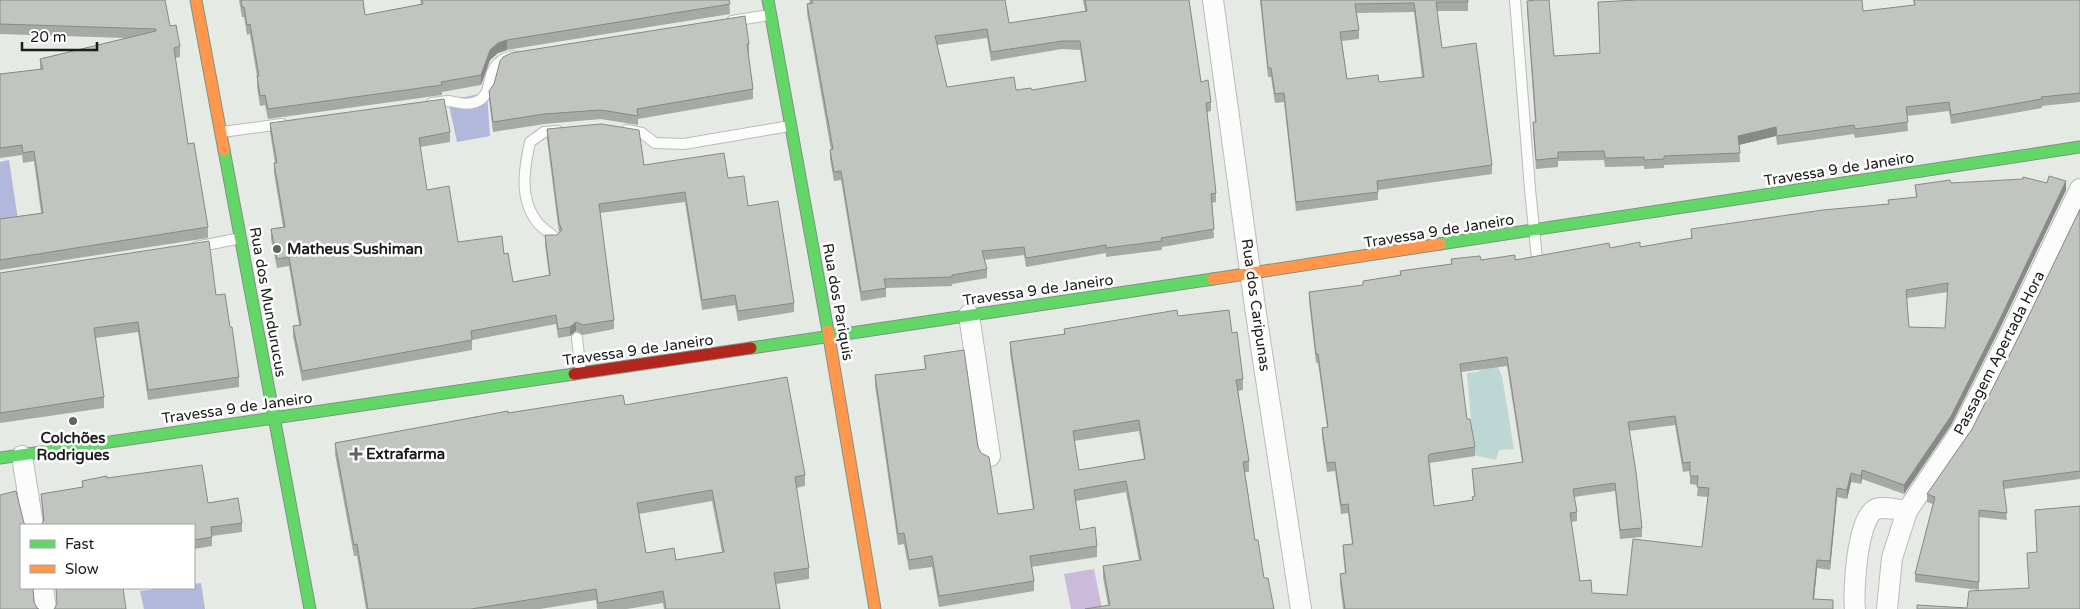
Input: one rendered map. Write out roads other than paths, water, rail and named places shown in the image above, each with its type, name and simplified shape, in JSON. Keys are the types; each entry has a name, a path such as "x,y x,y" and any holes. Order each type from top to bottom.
{"main road":[{"name":"Rua dos Mundurucus","path":"196,0 310,609"},
{"name":"Rua dos Pariquis","path":"768,0 830,337 875,609"},
{"name":"Travessa 9 de Janeiro","path":"0,458 830,337 2080,147"}],"street":[{"name":"Rua dos Caripunas","path":"1213,0 1251,274 1301,609"},
{"name":"Passagem Apertada Hora","path":"1887,609 1892,558 1907,511 1961,431 2009,337 2080,189"},
{"path":"969,315 990,456"},
{"path":"22,456 33,524"},
{"path":"1855,609 1855,576 1866,522 1872,512 1877,509 1907,511"},
{"path":"43,589 46,609"}],"lane":[{"path":"1518,1 1537,259"},
{"path":"724,22 770,14"},
{"path":"419,105 448,101 458,104 477,101 487,92 496,64 507,57 525,53"},
{"path":"221,132 294,122"},
{"path":"615,128 642,133 655,144 684,144 790,126"},
{"path":"555,238 537,222 526,200 523,172 530,142 544,132 573,129"},
{"path":"186,249 242,238"},
{"path":"577,338 581,374"}],"place":[{"name":"Matheus Sushiman","path":"277,249"},
{"name":"Colchões Rodrigues","path":"73,421"},
{"name":"Extrafarma","path":"356,454"}]}
